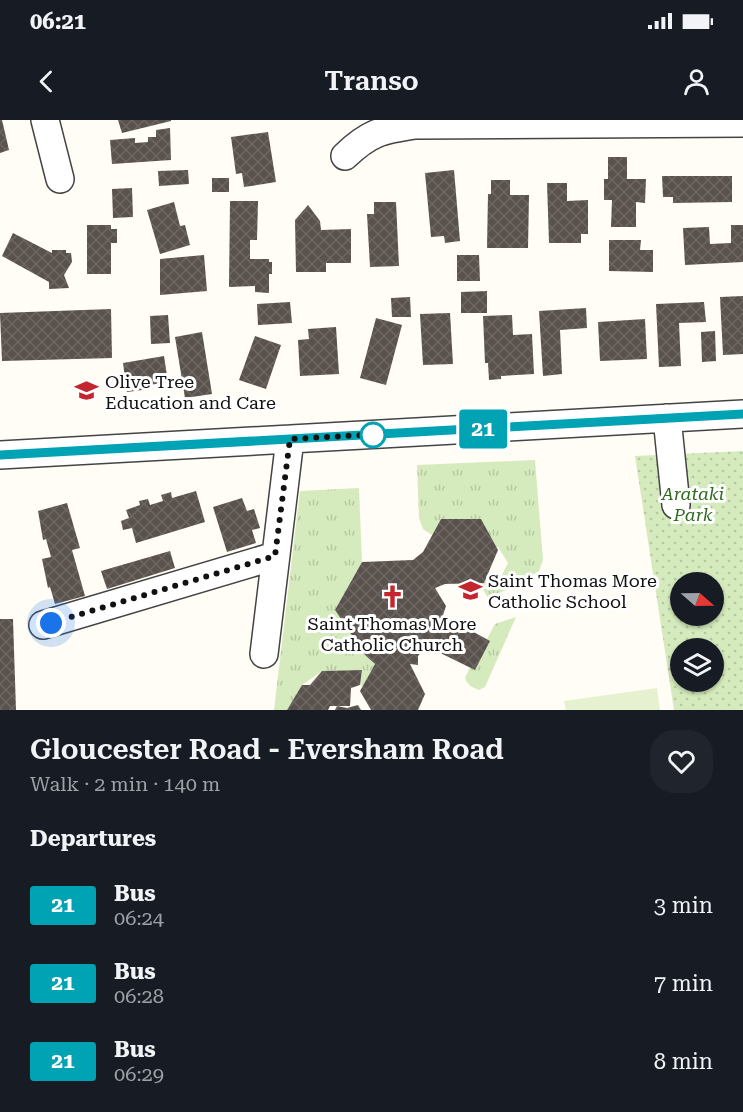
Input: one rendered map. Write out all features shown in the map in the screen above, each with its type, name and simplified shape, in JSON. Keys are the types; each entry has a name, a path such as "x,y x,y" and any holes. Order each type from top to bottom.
{"street":[{"path":"45,120 60,178"},
{"path":"345,156 362,140 384,130 415,125 743,123"},
{"path":"0,455 743,414"},
{"path":"667,418 676,505"},
{"path":"264,654 290,439"},
{"path":"43,625 275,556"}],"green space":[{"name":"Arataki Park","path":"743,451 743,710 674,710 671,692 724,692 724,638 670,638 670,684 635,456"},
{"path":"535,460 543,560 539,571 517,585 488,598 479,583 484,583 485,579 497,585 508,563 496,547 481,519 441,519 432,535 423,529 419,518 417,465"},
{"path":"359,488 362,562 335,610 365,655 375,664 363,686 360,685 362,670 322,671 302,685 287,710 274,710 300,491"},
{"path":"516,617 485,687 479,690 470,686 465,678 470,667 475,670 490,641 487,639 495,624"},
{"path":"657,688 660,710 566,710 564,701"}],"building":[{"path":"0,120 2,120 9,150 0,153"},
{"path":"118,120 171,120 171,121 122,133"},
{"path":"170,128 171,160 112,164 110,140 135,138 135,143 148,142 148,137 156,137 156,130"},
{"path":"268,132 276,182 244,187 242,173 236,174 231,137"},
{"path":"608,157 627,157 627,179 646,179 645,203 636,202 636,227 611,227 612,200 604,200 604,179 608,179"},
{"path":"188,170 189,184 159,186 158,171"},
{"path":"454,170 460,241 445,243 444,236 431,237 425,173"},
{"path":"662,176 732,176 732,202 673,203 673,197 663,197"},
{"path":"212,178 229,178 229,192 212,192"},
{"path":"491,180 510,180 510,195 529,195 528,248 487,248 488,194 491,194"},
{"path":"547,183 567,183 567,201 588,200 588,234 581,234 581,243 549,243"},
{"path":"132,188 133,217 113,218 112,189"},
{"path":"230,201 258,201 257,240 250,240 250,259 269,259 269,262 272,262 272,274 269,274 269,293 255,292 255,286 229,287"},
{"path":"174,202 180,226 185,225 190,245 160,254 147,210"},
{"path":"374,202 396,202 399,266 370,267 367,214 374,214"},
{"path":"308,205 320,221 321,230 351,229 351,263 326,263 326,272 296,272 295,220"},
{"path":"87,225 111,225 111,229 117,229 117,243 111,243 111,274 87,274"},
{"path":"731,225 743,225 743,262 685,265 683,228 709,227 710,244 731,243"},
{"path":"13,233 52,253 52,250 66,250 66,253 71,253 72,262 64,275 69,288 49,289 49,282 2,256"},
{"path":"609,240 641,240 640,250 653,250 653,272 609,271"},
{"path":"204,255 207,291 160,295 160,259"},
{"path":"457,255 479,255 480,281 457,281"},
{"path":"487,291 487,313 461,313 461,292"},
{"path":"743,296 743,354 723,355 720,297"},
{"path":"410,297 411,317 392,317 391,298"},
{"path":"290,302 292,323 258,325 257,304"},
{"path":"704,302 706,322 679,323 681,366 659,367 656,304"},
{"path":"586,308 587,328 560,330 562,374 543,376 539,311"},
{"path":"111,309 112,358 2,361 0,313"},
{"path":"450,313 453,364 423,365 420,314"},
{"path":"168,315 170,343 151,344 150,316"},
{"path":"512,315 513,335 532,334 534,374 501,376 501,379 489,380 488,363 485,363 483,316"},
{"path":"376,318 402,325 386,385 360,378"},
{"path":"645,319 647,359 600,361 598,322"},
{"path":"336,327 339,374 300,376 298,340 309,339 308,329"},
{"path":"715,331 716,361 702,362 701,332"},
{"path":"202,332 212,394 185,398 175,337"},
{"path":"255,336 281,345 266,389 239,380"},
{"path":"164,356 168,382 149,385 150,389 127,392 123,363"},
{"path":"196,491 205,522 136,543 132,528 123,530 121,521 129,518 126,510 140,505 139,501 148,499 150,505 163,501 161,495 171,492 172,498"},
{"path":"242,498 247,511 254,509 260,528 252,530 256,543 227,552 213,507"},
{"path":"67,503 80,548 72,550 85,596 55,604 50,587 48,588 42,559 51,557 46,539 43,540 38,511"},
{"name":"Saint Thomas More Catholic Church","path":"441,519 481,519 498,550 484,583 445,584 435,588 446,606 443,615 490,641 475,670 426,646 418,656 418,665 410,664 425,694 418,710 371,710 360,691 375,664 365,655 335,610 362,562 413,560 423,552"},
{"path":"170,551 175,568 107,589 101,571"},
{"path":"0,619 13,619 16,710 0,710"},
{"path":"362,670 360,685 351,688 350,706 330,706 328,710 287,710 302,685 310,685 322,671"},
{"path":"358,705 361,710 335,710 337,706 347,708"}],"bus line":[{"name":"21","path":"0,455 743,414"}],"place":[{"name":"Olive Tree Education and Care","path":"87,391"},
{"name":"Saint Thomas More Catholic School","path":"470,590"},
{"name":"Saint Thomas More Catholic Church","path":"392,597"}],"route":[{"path":"51,623 275,556 290,439 381,434 373,435"}]}
